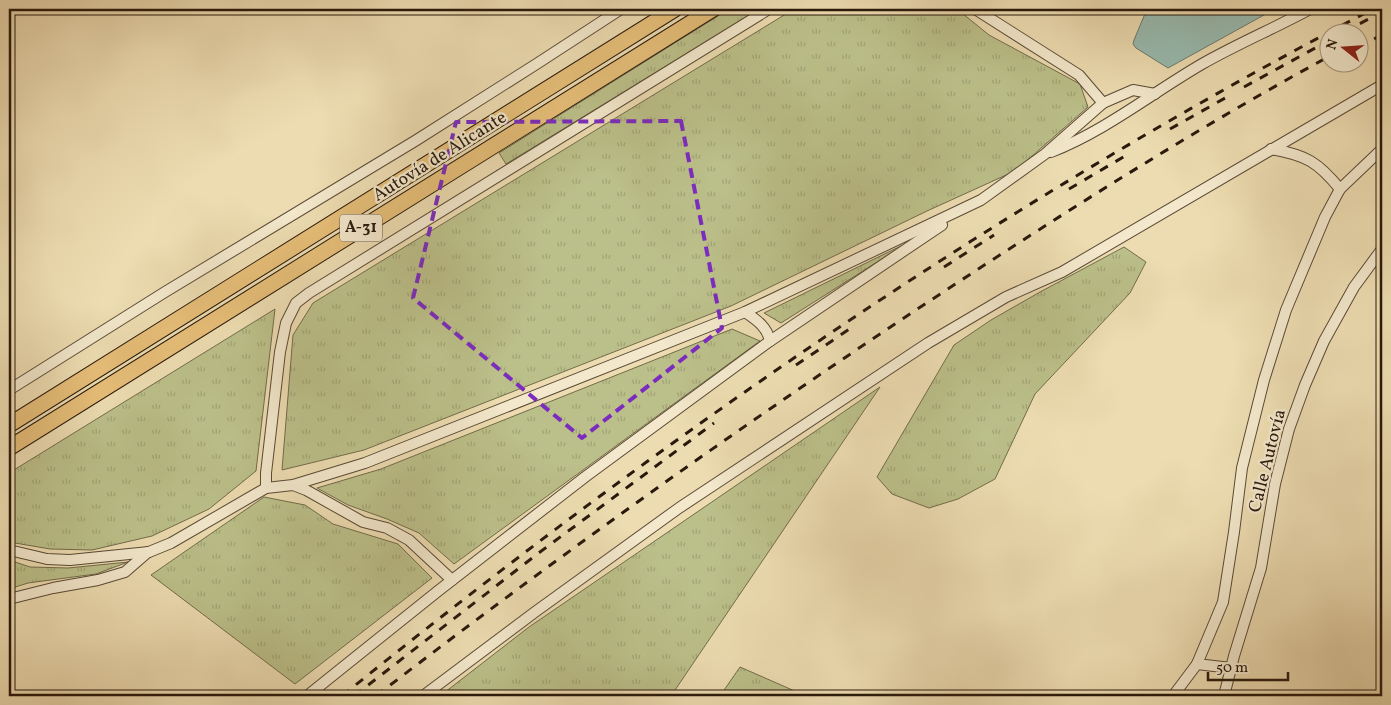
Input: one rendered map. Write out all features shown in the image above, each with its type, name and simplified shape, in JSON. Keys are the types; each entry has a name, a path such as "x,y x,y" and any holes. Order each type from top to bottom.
{"highway":[{"name":"Autovía de Alicante","path":"9,425 675,9"},
{"name":"Autovía de Alicante","path":"9,448 713,9"}],"street":[{"path":"9,390 180,283 415,141 621,9"},
{"path":"266,488 266,473 280,352 286,323 296,303 309,293 769,9"},
{"path":"975,9 1079,75 1103,103"},
{"path":"1045,154 1070,145 1203,64 1293,14 1310,9"},
{"path":"423,696 679,508 928,343 1006,298 1062,272 1382,85"},
{"path":"307,696 585,477 770,341 1045,154 1103,103 1133,90 1155,94"},
{"path":"1271,149 1292,153 1311,160 1327,173 1340,189"},
{"path":"1173,696 1197,664 1223,602 1242,468 1264,380 1286,310 1325,217 1340,189 1382,149"},
{"path":"9,550 47,559 70,560 149,552 171,543 266,488 293,485 365,463 745,312 976,202"},
{"name":"Calle Autovía","path":"1224,696 1261,568 1275,484 1289,430 1324,341 1354,287 1382,249"},
{"path":"745,312 759,321 768,334 770,341"},
{"path":"293,485 306,490 363,522 387,528 410,540 452,580"},
{"path":"9,599 125,572 149,552"},
{"path":"1197,664 1231,668"}],"highlighted area":[{"path":"681,121 722,328 582,438 413,298 456,122"}],"green space":[{"path":"729,9 759,9 506,164 499,153"},
{"path":"794,9 957,9 989,35 1080,84 1088,107 1015,171 927,211 731,306 364,450 282,470 293,335 313,303"},
{"path":"907,243 781,323 764,313"},
{"path":"1124,247 1146,262 1130,293 1035,394 995,479 958,499 929,508 892,494 877,477 954,345 991,320"},
{"path":"275,309 256,471 209,509 152,536 92,550 50,549 9,542 9,473"},
{"path":"732,329 760,341 454,564 419,533 348,505 317,488 381,469"},
{"path":"880,387 671,696 440,696 529,627"},
{"path":"264,497 305,505 333,524 398,544 432,578 295,684 151,575"},
{"path":"9,560 30,567 68,568 128,562 96,574 28,583 9,589"},
{"path":"740,667 806,696 720,696"}],"water":[{"path":"1147,9 1267,9 1264,15 1168,68 1136,48 1133,44"}],"railway":[{"path":"342,696 463,600 587,506 713,415 840,327 970,242 1102,160 1236,83 1373,9"},
{"path":"1363,22 1382,12"},
{"path":"1368,42 1382,35"},
{"path":"1244,87 1318,46"},
{"path":"376,696 579,544 716,446 855,351 1074,207 1225,115 1318,63"},
{"path":"1170,129 1227,97"},
{"path":"1069,189 1125,156"},
{"path":"944,267 994,235"},
{"path":"796,365 854,326"},
{"path":"354,696 540,552 714,423"}]}
